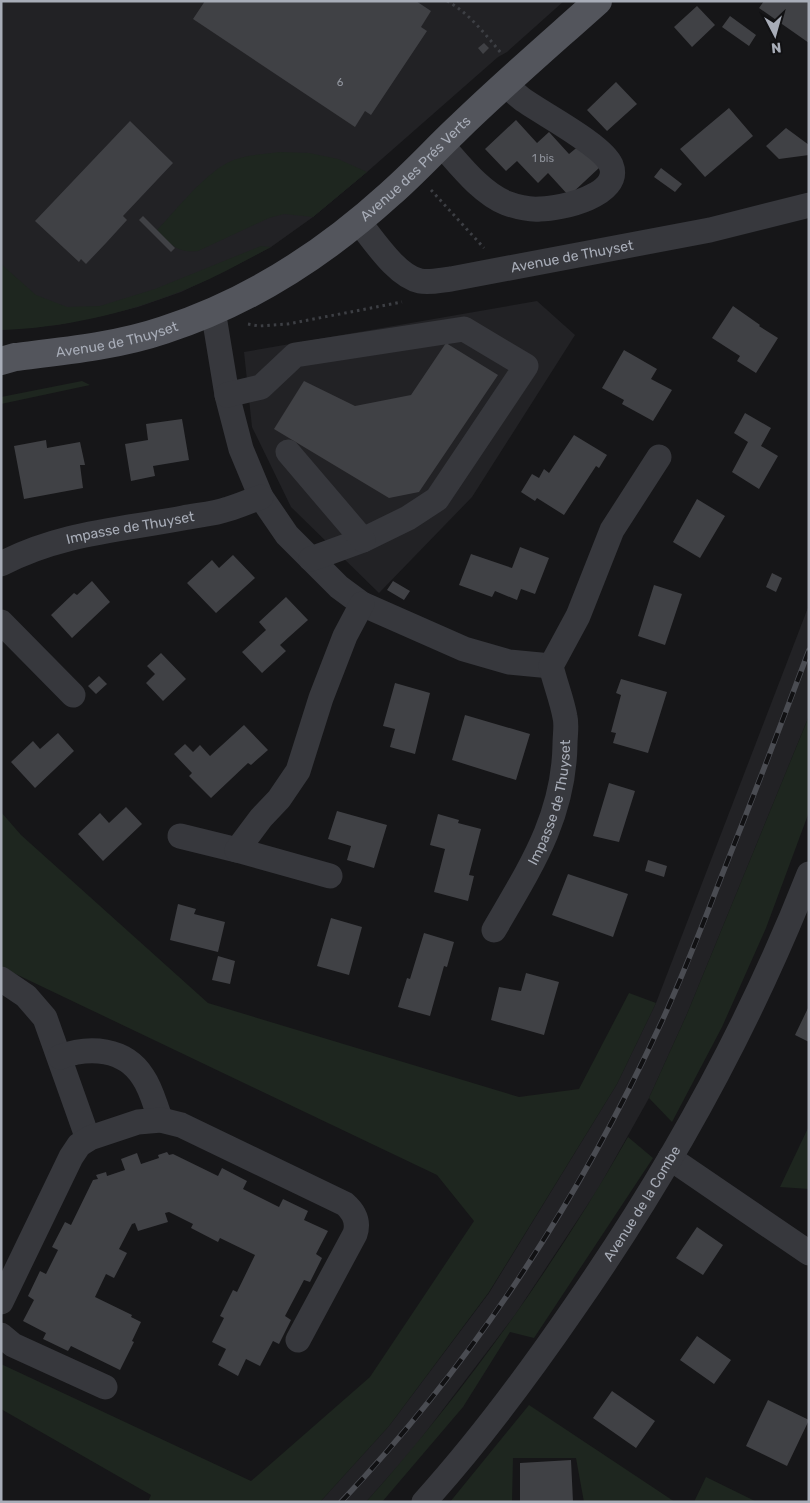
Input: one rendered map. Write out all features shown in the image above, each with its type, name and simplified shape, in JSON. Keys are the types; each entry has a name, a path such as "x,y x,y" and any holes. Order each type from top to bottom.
{"main road":[{"name":"Avenue des Prés Verts","path":"213,310 292,269 358,221 414,172 441,144 598,1"},
{"name":"Avenue de Thuyset","path":"6,357 138,338 164,331 213,310"}],"street":[{"path":"441,144 477,183 490,194 520,208 538,210 554,208 571,204 606,188 611,181 612,173 610,164 605,157 580,136 523,99 511,79"},
{"name":"Avenue de Thuyset","path":"358,221 395,266 410,278 427,282 710,230 809,205"},
{"path":"213,310 227,395 241,449 261,497 287,535 339,587 362,604 464,649 510,662 550,666 578,616 612,530 659,457"},
{"path":"227,395 261,388 295,355 464,329 526,366 437,499 408,518 363,540 311,558"},
{"path":"288,452 363,540"},
{"name":"Impasse de Thuyset","path":"1,564 22,553 63,539 227,510 261,497"},
{"path":"237,850 261,818 279,799 298,771 324,689 345,636 362,604"},
{"path":"1,622 73,695"},
{"name":"Impasse de Thuyset","path":"494,930 530,870 546,835 558,795 565,760 566,719 550,666"},
{"path":"180,836 330,876"},
{"name":"Avenue de la Combe","path":"424,1502 475,1441 548,1346 614,1250 670,1158 710,1086 754,999 809,874"},
{"path":"1,979 26,996 39,1010 49,1026 88,1139"},
{"path":"60,1057 87,1050 109,1052 125,1060 133,1065 144,1078 161,1120"},
{"path":"1,1302 71,1157 79,1145 88,1139 138,1122 161,1120 189,1129 345,1204 353,1212 356,1223 355,1234 298,1340"},
{"path":"670,1158 809,1253"},
{"path":"1,1335 12,1346 105,1386"}],"path":[{"path":"446,1 458,8 478,26 511,79"},
{"path":"430,189 503,269"},
{"path":"213,310 246,324 272,326 408,301"}],"shaded area":[{"path":"1,1 564,1 367,172 313,217 271,247 181,292 138,307 57,325 1,330"},
{"path":"280,152 309,153 338,159 367,172 313,217 284,214 269,218 198,251 179,249 157,230 190,194 209,176 227,163 253,155"},
{"path":"261,246 271,247 203,282 158,300 114,313 69,323 1,330 1,264 36,295 67,307 100,306 155,289"},
{"path":"537,301 575,335 472,497 379,593 291,507 252,427 244,352"},
{"path":"82,381 90,385 1,404 1,397"},
{"path":"809,605 809,716 687,1014 649,1098 598,1189 515,1315 413,1449 366,1502 320,1502 389,1426 489,1293 617,1084 656,1003"},
{"path":"809,716 809,812 766,928 722,1027 672,1122 649,1098 687,1014"},
{"path":"1,812 21,835 208,1003 519,1097 579,1089 629,993 656,1003 617,1084 489,1292 389,1426 320,1502 148,1502 151,1495 1,1409 1,1364 251,1481 370,1377 474,1221 437,1175 1,967"},
{"path":"809,1126 809,1189 780,1187"},
{"path":"628,1137 653,1158 534,1338 510,1332 463,1407 382,1502 366,1502 439,1416 507,1326 570,1233"},
{"path":"529,1405 675,1502 584,1502 576,1458 513,1458 512,1502 450,1502"},
{"path":"706,1477 757,1502 694,1502"}],"building":[{"path":"205,1 416,1 431,11 421,27 427,31 371,115 365,111 355,127 193,19"},
{"path":"764,1 809,1 809,43 759,8"},
{"path":"697,6 715,25 692,47 674,27"},
{"path":"730,16 756,35 749,46 722,27"},
{"path":"484,43 489,48 483,54 478,48"},
{"path":"616,82 637,104 607,131 587,110"},
{"path":"729,108 753,136 705,177 680,149"},
{"path":"516,120 537,143 549,132 569,154 580,145 600,167 569,196 548,173 538,183 517,161 506,171 485,149"},
{"path":"130,121 173,163 123,216 127,220 106,243 86,264 81,259 79,262 35,221"},
{"path":"786,128 809,145 809,155 779,159 766,146"},
{"path":"661,168 682,184 675,192 654,177"},
{"path":"143,216 175,248 171,252 139,220"},
{"path":"733,306 778,338 756,373 737,361 740,356 712,338"},
{"path":"446,343 498,375 419,492 389,498 274,429 304,381 355,406 411,395"},
{"path":"624,350 657,369 651,379 672,390 653,421 622,404 624,400 602,388"},
{"path":"745,413 771,428 761,446 778,456 759,489 732,472 748,442 734,433"},
{"path":"182,419 189,460 153,466 155,476 131,481 125,444 148,440 146,424"},
{"path":"574,435 607,455 599,468 596,466 564,515 537,498 535,501 521,492 532,474 539,478 544,469 549,473"},
{"path":"46,440 47,448 80,442 85,465 80,465 83,488 24,499 14,446"},
{"path":"697,499 725,516 700,558 673,542"},
{"path":"520,547 549,558 535,594 521,589 517,600 495,591 492,597 459,585 471,554 512,568"},
{"path":"233,555 255,578 216,613 187,583 212,560 219,568"},
{"path":"772,573 782,578 776,592 766,587"},
{"path":"92,581 110,602 72,638 51,615 74,593 77,595"},
{"path":"393,581 410,591 404,600 387,590"},
{"path":"654,585 682,594 665,645 638,636"},
{"path":"286,597 308,620 280,645 286,651 262,673 242,652 266,630 259,622"},
{"path":"161,653 186,679 163,701 146,683 155,674 147,666"},
{"path":"99,676 107,684 96,694 88,686"},
{"path":"621,679 667,692 648,753 613,743 616,733 611,732 621,695 616,693"},
{"path":"395,683 430,693 415,754 390,747 395,729 383,726"},
{"path":"465,715 530,734 516,780 452,760"},
{"path":"244,725 268,750 251,765 248,763 211,798 189,776 192,773 174,754 185,744 193,752 200,745 210,756"},
{"path":"58,733 74,751 35,788 11,762 33,741 40,749"},
{"path":"609,783 635,791 619,842 593,836"},
{"path":"126,807 142,824 103,861 78,834 100,813 109,823"},
{"path":"337,811 387,825 374,868 347,860 351,846 328,839"},
{"path":"438,814 459,820 458,823 481,829 469,875 474,876 468,901 434,892 445,849 430,845"},
{"path":"648,860 667,866 664,877 645,871"},
{"path":"568,874 628,894 613,937 552,915"},
{"path":"178,904 196,909 194,914 225,922 218,952 170,940"},
{"path":"331,918 362,927 349,975 317,966"},
{"path":"424,933 454,942 447,967 444,966 430,1016 398,1007 407,978 410,979"},
{"path":"218,956 235,961 230,984 212,980"},
{"path":"526,973 559,982 544,1035 491,1020 499,987 521,991"},
{"path":"809,1006 809,1042 795,1035"},
{"path":"167,1152 169,1155 173,1154 218,1176 222,1168 247,1181 243,1189 279,1207 283,1199 308,1211 304,1220 328,1231 316,1254 322,1258 310,1282 304,1280 285,1316 291,1320 279,1344 273,1341 260,1366 246,1359 238,1376 218,1365 226,1349 212,1342 224,1318 220,1316 233,1290 237,1292 255,1255 220,1238 218,1242 191,1228 193,1224 169,1212 165,1213 168,1222 138,1231 135,1223 132,1224 119,1249 127,1253 114,1278 106,1274 95,1297 132,1315 131,1317 141,1322 132,1341 134,1342 120,1370 71,1346 68,1351 43,1339 46,1333 23,1321 34,1300 28,1296 40,1271 46,1274 58,1250 52,1247 65,1222 71,1225 93,1180 98,1179 96,1175 106,1172 107,1176 125,1170 121,1159 137,1153 141,1164 159,1158 158,1155"},
{"path":"697,1227 723,1245 703,1275 676,1258"},
{"path":"697,1336 731,1360 714,1384 680,1360"},
{"path":"612,1391 655,1421 636,1448 593,1418"},
{"path":"768,1400 809,1420 787,1466 746,1446"},
{"path":"571,1460 573,1502 520,1502 520,1463"}],"railway":[{"path":"341,1502 390,1448 480,1334 521,1275 560,1213 596,1150 630,1086 678,985 809,650"}]}
